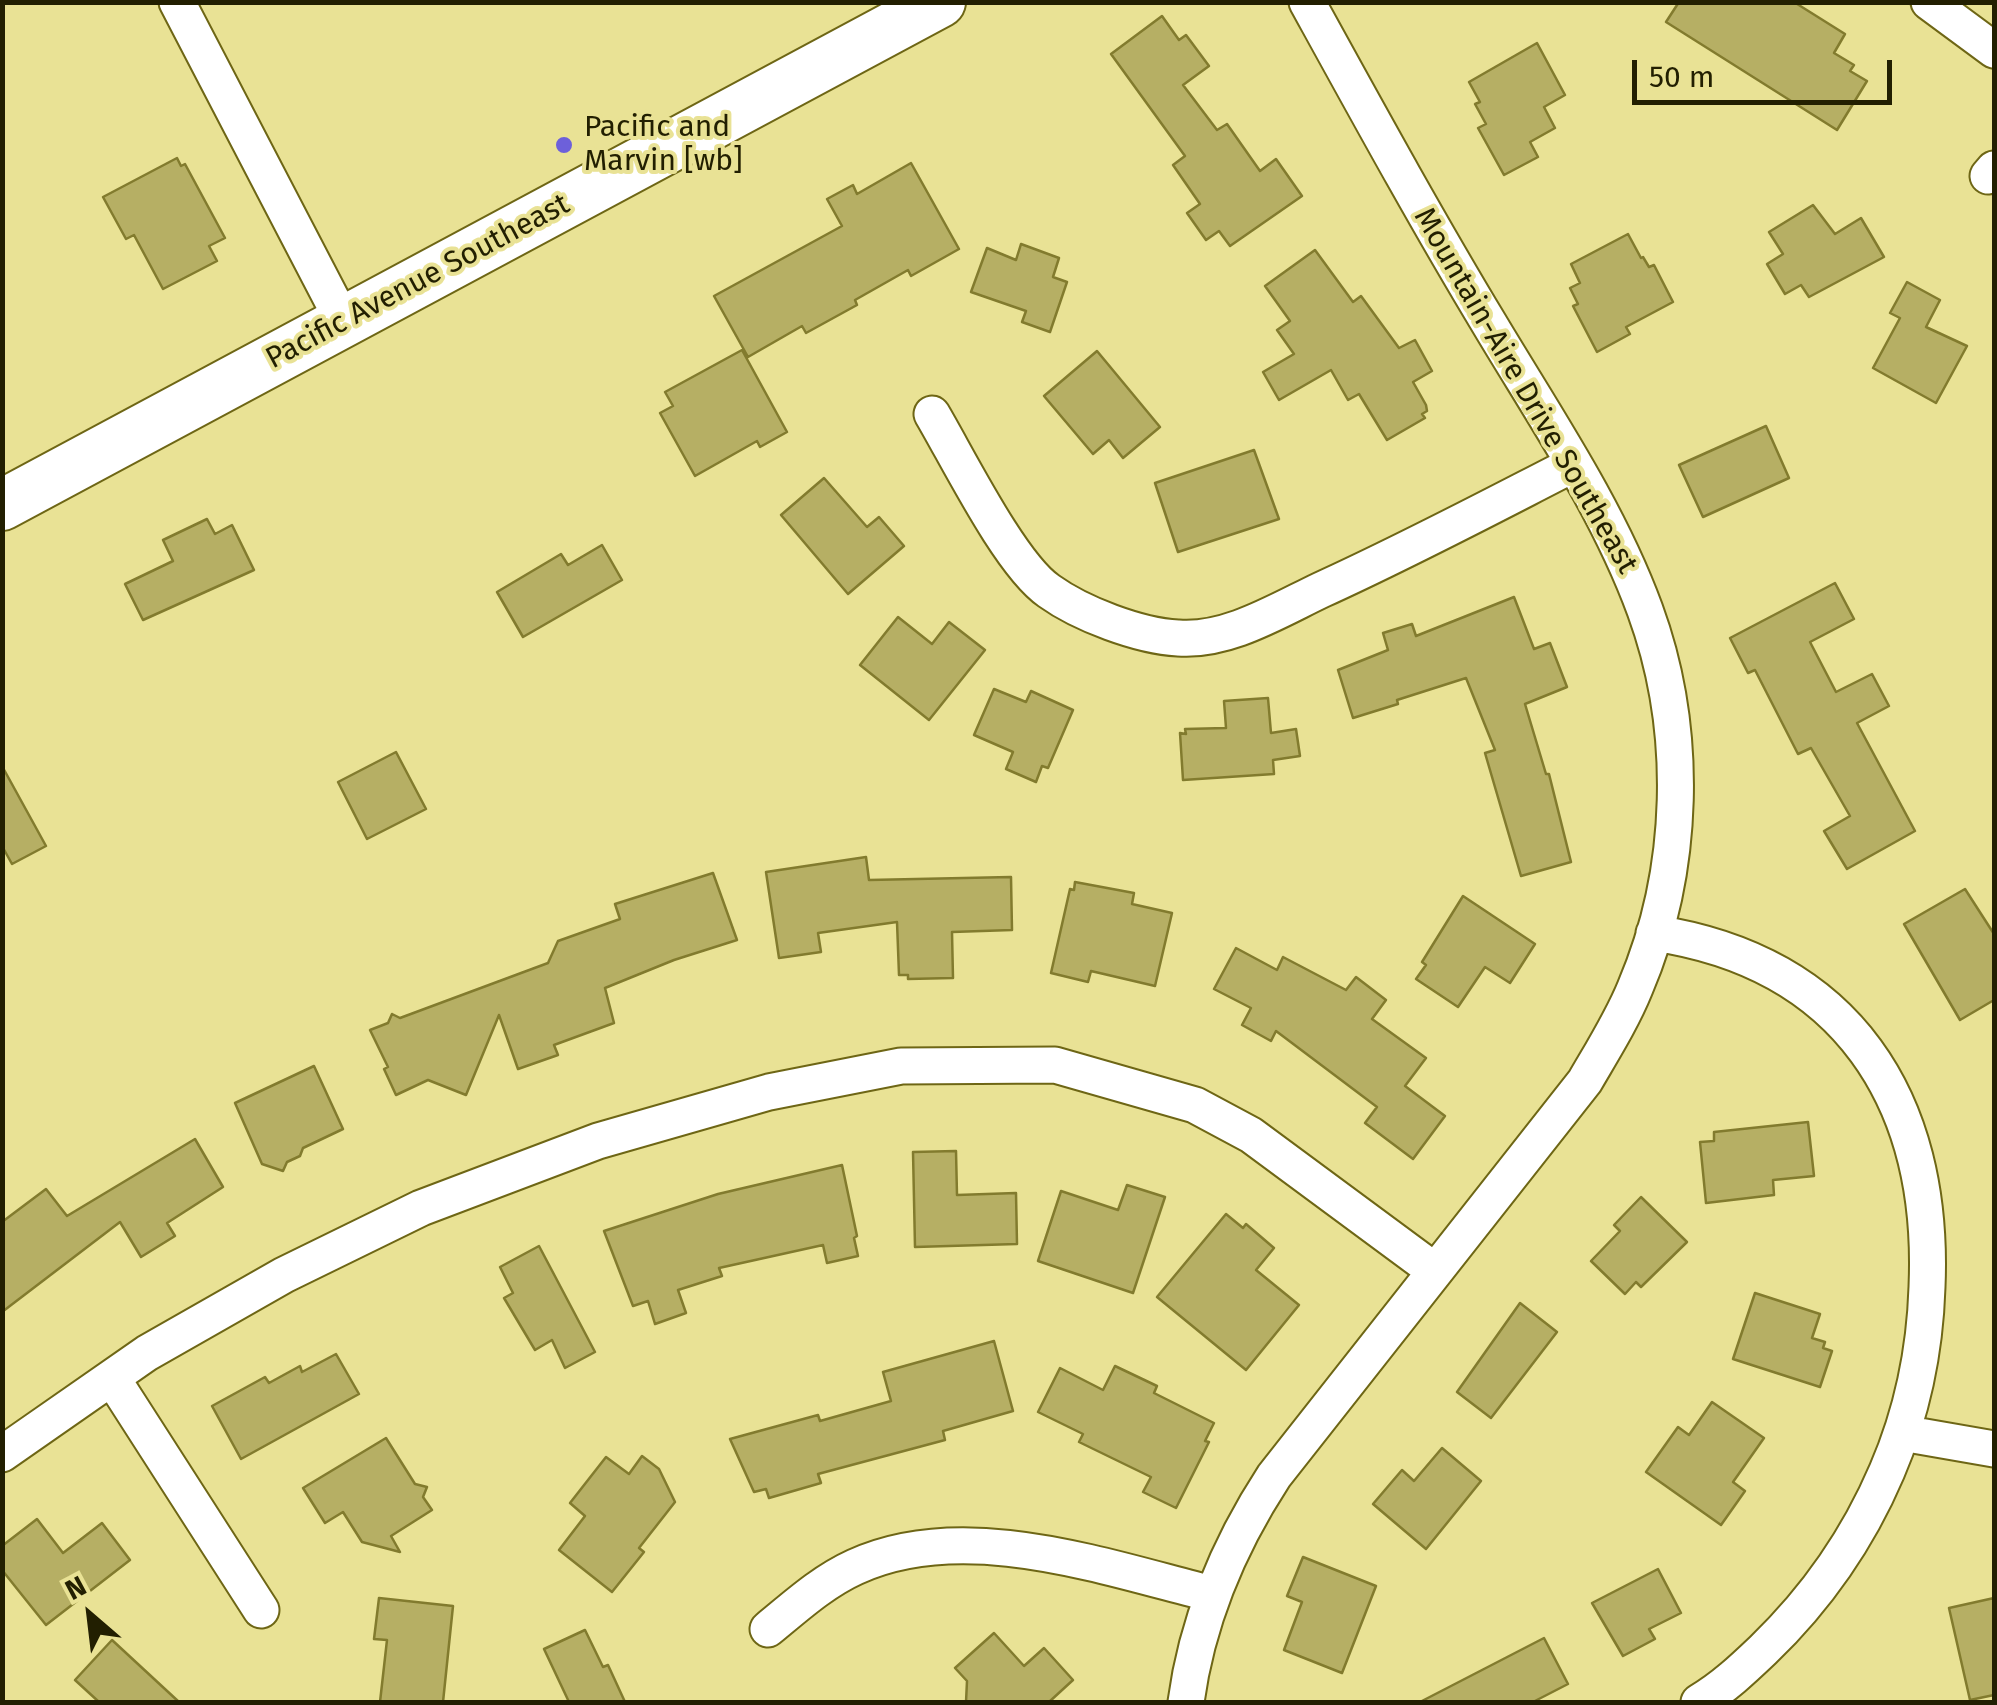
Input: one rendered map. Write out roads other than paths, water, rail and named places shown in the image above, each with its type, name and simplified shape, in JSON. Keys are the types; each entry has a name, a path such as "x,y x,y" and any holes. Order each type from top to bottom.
{"main road":[{"name":"Pacific Avenue Southeast","path":"2,504 940,2"}],"street":[{"path":"177,2 344,323"},
{"name":"Mountain-Aire Drive Southeast","path":"1186,1702 1212,1594 1236,1539 1274,1476 1585,1080 1622,1018 1654,933 1674,827 1675,754 1666,682 1646,612 1619,548 1306,2"},
{"path":"1930,2 1994,50"},
{"path":"932,414 1000,528 1031,573 1049,591 1104,620 1178,638 1243,626 1377,564 1574,464"},
{"path":"1654,933 1694,939 1771,968 1806,991 1847,1029 1888,1084 1906,1122 1918,1162 1928,1251 1926,1325 1912,1397 1874,1501 1815,1594 1791,1623 1738,1674 1699,1702"},
{"path":"2,1454 112,1378 284,1275 422,1208 598,1141 769,1092 900,1066 1056,1065 1194,1105 1251,1136 1435,1271"},
{"path":"112,1378 260,1610"},
{"path":"1902,1433 1994,1449"},
{"path":"768,1629 820,1587 856,1567 904,1551 1006,1546 1212,1594"}],"place":[{"name":"Pacific and Marvin [wb]","path":"564,145"}]}
